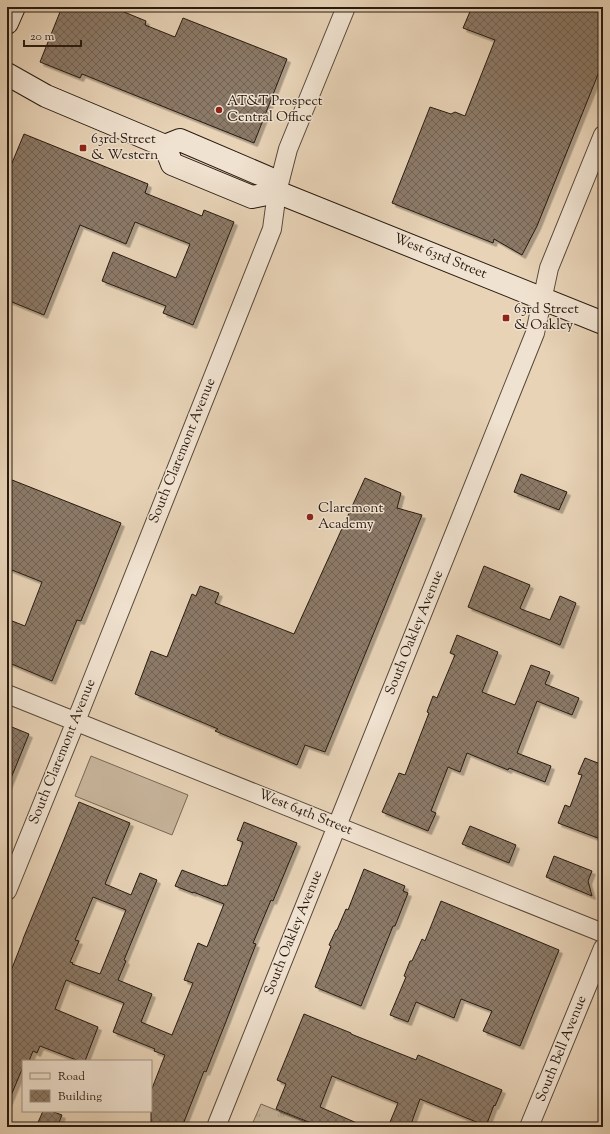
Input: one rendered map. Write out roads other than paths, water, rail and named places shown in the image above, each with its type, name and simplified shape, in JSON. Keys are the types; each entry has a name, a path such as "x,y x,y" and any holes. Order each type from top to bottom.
{"main road":[{"path":"7,23 14,7"},
{"path":"7,74 46,96 165,146 180,140 270,178 277,192"},
{"name":"West 63rd Street","path":"277,192 603,323"}],"street":[{"name":"South Claremont Avenue","path":"7,891 272,229 277,192 288,149 346,7"},
{"name":"South Oakley Avenue","path":"216,1127 535,333 549,268 603,135"},
{"name":"West 64th Street","path":"7,694 603,933"},
{"name":"South Bell Avenue","path":"529,1127 603,948"}],"place":[{"name":"AT&T Prospect Central Office","path":"219,110"},
{"name":"63rd Street & Western","path":"83,148"},
{"name":"63rd Street & Oakley","path":"506,318"},
{"name":"Claremont Academy","path":"310,517"}]}
